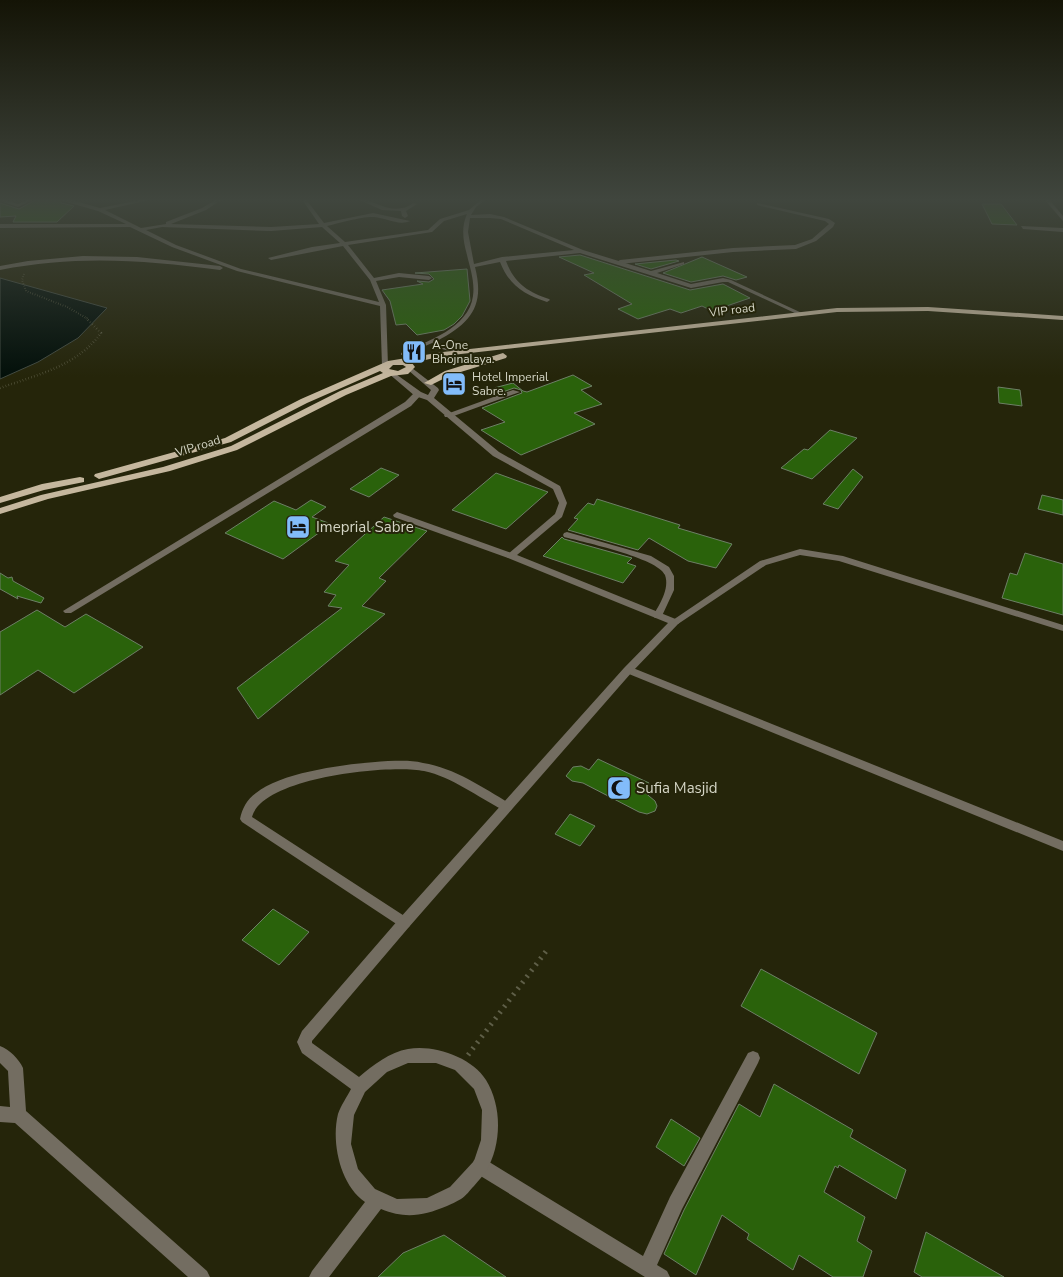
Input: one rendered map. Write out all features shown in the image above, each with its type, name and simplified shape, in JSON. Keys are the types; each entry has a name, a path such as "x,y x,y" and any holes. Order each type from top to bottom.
{"main road":[{"name":"VIP road","path":"398,354 434,356 837,310 928,308 1063,318"},
{"name":"VIP road","path":"398,354 436,364 845,315 932,315 1063,325"},
{"path":"388,370 391,362 398,354"},
{"path":"428,382 448,373 504,356"},
{"name":"VIP road","path":"0,500 42,487 83,480 228,440 304,401 388,370"},
{"name":"VIP road","path":"0,511 45,497 166,469 234,448 388,370"}],"street":[{"path":"0,268 35,260 61,258"},
{"path":"121,258 239,270"},
{"path":"205,258 239,270 383,305"},
{"path":"355,258 373,280 398,354 435,390 430,398"},
{"path":"471,258 476,287 473,308 461,323 433,340 398,354 388,370 418,394 430,398 496,454 557,488 563,503 559,515 511,556"},
{"path":"472,266 502,259 525,258"},
{"path":"604,258 694,286 723,280 729,281 800,314"},
{"path":"620,262 661,258"},
{"path":"502,259 508,275 525,293 546,300"},
{"path":"652,273 682,262"},
{"path":"373,280 399,275 429,278"},
{"path":"433,340 444,348 459,352"},
{"path":"448,415 516,392"},
{"path":"68,610 408,404 418,394"},
{"path":"397,515 511,556 675,622"},
{"path":"567,535 658,562 669,572 672,581 670,593 658,616"},
{"path":"360,1087 307,1048 304,1042 404,924 628,670 675,622 764,563 800,552 840,558 1063,628"},
{"path":"628,670 1063,846"},
{"path":"404,924 246,818 247,811 253,803 264,792 290,783 343,770 396,765 424,767 507,807"},
{"path":"0,1053 15,1068 18,1115"},
{"path":"408,1056 436,1056 460,1066 480,1084 490,1110 489,1140 480,1166 456,1193 427,1206 397,1207 369,1195 351,1173 343,1144 346,1114 360,1087 382,1067 408,1056"},
{"path":"480,1166 654,1272 676,1203 753,1058"},
{"path":"0,1114 18,1115 200,1277"},
{"path":"318,1277 378,1199"}],"path":[{"path":"0,388 70,362 95,344 101,333 96,325 65,306 26,291 24,288"},
{"path":"460,1066 547,950"}],"shaded area":[{"path":"0,278 107,308 78,338 38,362 0,379"}],"building":[{"path":"560,258 588,258 690,290 723,284 750,298 712,311 702,306 681,313 670,309 638,319 618,309 632,304 584,275 594,273"},
{"path":"703,258 747,277 736,280 723,276 691,282 663,273"},
{"path":"679,261 651,269 635,264"},
{"path":"467,269 470,301 462,316 454,324 444,330 417,335 406,324 396,325 390,301 382,290 423,284 417,281 429,282 434,279 429,274 415,273"},
{"path":"573,375 592,386 581,390 602,404 574,413 595,424 521,455 481,430 505,422 482,408 522,393 521,390 514,388 500,393 494,388 513,383 527,392"},
{"path":"998,387 1020,390 1022,406 999,403"},
{"path":"830,430 857,438 812,479 781,468 804,449 808,450"},
{"path":"381,468 399,475 369,497 350,489"},
{"path":"853,469 863,477 838,509 823,504"},
{"path":"496,473 548,492 506,529 452,510"},
{"path":"1042,495 1063,500 1063,515 1038,509"},
{"path":"597,499 680,525 678,528 732,544 716,568 688,561 649,538 638,550 568,530 578,519 574,518 588,503 594,505"},
{"path":"311,500 326,507 312,517 331,524 283,559 225,533 274,501 296,510"},
{"path":"384,517 427,531 379,578 386,581 362,606 385,614 258,719 237,688 342,608 328,606 336,595 324,592 349,565 335,561"},
{"path":"562,537 632,558 627,563 636,566 623,583 543,556"},
{"path":"1025,553 1063,564 1063,615 1002,598 1010,573 1017,575"},
{"path":"0,573 8,578 12,577 13,581 44,598 41,603 17,596 18,599 0,589"},
{"path":"37,610 65,627 86,614 143,647 74,693 38,670 0,695 0,632"},
{"name":"Sufia Masjid","path":"598,759 649,783 643,791 655,801 657,806 655,811 647,814 639,812 583,783 572,781 566,776 573,767 581,766 589,770"},
{"path":"570,814 595,826 580,846 555,834"},
{"path":"273,909 309,932 279,965 242,940"},
{"path":"761,969 877,1033 859,1074 741,1006"},
{"path":"774,1084 853,1130 850,1137 906,1170 896,1199 839,1165 838,1168 835,1166 824,1192 865,1217 857,1241 872,1251 863,1277 833,1277 799,1255 793,1270 747,1239 749,1234 722,1215 696,1275 664,1254 684,1210 739,1104 760,1117"},
{"path":"671,1119 700,1138 684,1166 656,1147"},
{"path":"926,1232 1004,1277 922,1277 914,1272"},
{"path":"444,1235 506,1277 378,1277 403,1253"}],"place":[{"name":"A-One Bhojnalaya.","path":"414,352"},
{"name":"Hotel Imperial Sabre.","path":"454,384"},
{"name":"Imeprial Sabre","path":"298,527"},
{"name":"Sufia Masjid","path":"619,788"}]}
